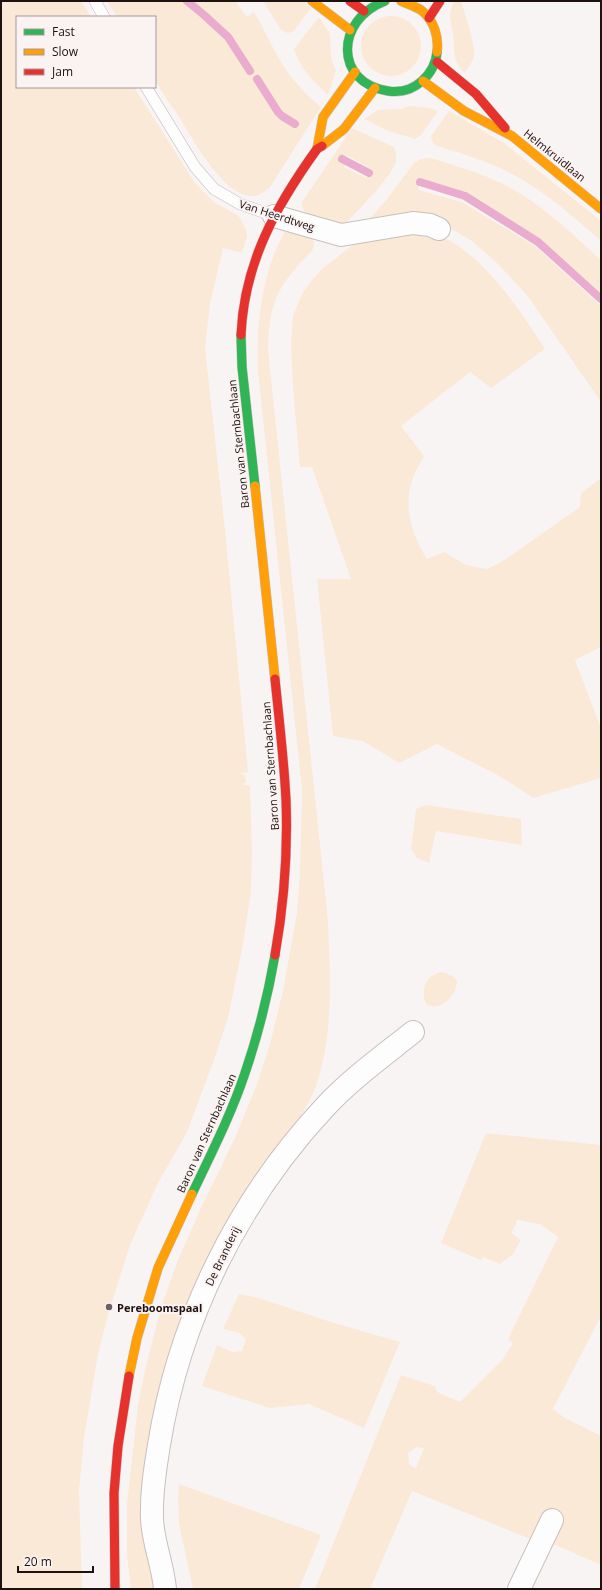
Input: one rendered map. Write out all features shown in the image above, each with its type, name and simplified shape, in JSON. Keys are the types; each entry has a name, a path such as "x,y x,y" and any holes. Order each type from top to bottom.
{"main road":[{"path":"312,1 350,30"},
{"path":"350,1 364,11"},
{"path":"385,1 371,6 356,19 350,30 348,41 350,62 356,72 362,80 383,91 409,90 423,81 433,69 439,49 438,36 429,18 420,8 401,1"},
{"path":"429,18 440,1"},
{"name":"Helmkruidlaan","path":"436,62 476,94 512,136 601,209"},
{"name":"Baron van Sternbachlaan","path":"317,149 323,118 356,72"},
{"name":"Helmkruidlaan","path":"423,81 464,111 512,136"},
{"name":"Baron van Sternbachlaan","path":"115,1589 114,1493 118,1446 128,1380 137,1338 158,1268 230,1113 245,1074 268,994 278,944 284,894 286,801 282,742 242,367 242,314 251,272 262,238 293,182 317,149 344,129 375,88"}],"street":[{"name":"Van Heerdtweg","path":"274,216 340,235 413,224 430,226 439,229"},
{"name":"De Branderij","path":"165,1589 152,1520 154,1476 162,1429 173,1380 188,1331 200,1303 236,1226 259,1190 289,1149 325,1106 355,1079 413,1032"},
{"path":"519,1589 552,1520"}],"lane":[{"path":"94,1 103,16"},
{"name":"Van Heerdtweg","path":"147,88 195,167 214,189 240,204 274,216"}],"shaded area":[{"path":"1,1 81,1 90,16 16,16 16,88 135,88 195,183 215,203 236,214 240,218 246,230 247,236 242,253 223,248 210,304 205,348 225,530 248,772 240,773 245,775 246,783 241,784 250,786 252,853 251,891 243,944 228,1018 187,1132 157,1185 130,1245 109,1311 98,1354 84,1438 79,1490 82,1589 1,1589"},
{"path":"107,1 235,1 247,17 254,12 291,77 305,93 321,107 270,187 257,195 244,194 230,187 217,174 205,159 156,82 156,16 116,16"},
{"path":"263,1 304,1 311,8 293,32 287,33 281,30"},
{"path":"454,1 460,1 462,4 470,31 474,52 474,56 465,73 458,65 455,56 450,18"},
{"path":"385,16 397,16 408,21 416,29 421,40 419,58 408,71 397,76 385,76 374,71 366,63 361,52 361,40 366,29 374,21"},
{"path":"319,17 330,34 331,58 336,71 328,95 300,64 294,49"},
{"path":"410,106 430,108 438,111 421,135 415,139 386,130 364,119 378,110 400,109"},
{"path":"449,111 504,143 601,221 601,241 556,203 519,178 489,163 437,146 433,143 431,136"},
{"path":"352,128 394,147 396,152 396,162 388,176 342,227 323,222 310,216 302,208 302,202","holes":["345,156 350,157 371,169 366,178 344,167 345,164 341,161"]},
{"path":"431,158 487,177 518,192 555,219 601,260 601,293 539,239 465,193 421,178 418,190 462,202 535,246 601,306 601,402 527,295 498,264 472,241 438,221 369,219 383,204 414,163 421,159"},
{"path":"287,228 313,238 314,246 312,251 283,284 273,306 268,350 328,921 330,1002 326,1043 314,1091 301,1116 280,1146 173,1351 157,1589 131,1589 127,1555 127,1504 138,1405 146,1366 161,1307 178,1260 234,1140 257,1084 270,1044 283,991 297,913 300,872 302,790 258,371 258,334 262,297 266,279 278,244"},
{"path":"399,231 436,234 453,242 468,254 498,283 524,317 545,349 491,388 470,372 401,426 424,456 415,472 410,486 409,508 413,529 421,549 427,559 444,552 466,565 486,569 500,563 580,507 581,493 601,478 601,647 575,660 601,728 601,778 533,798 503,778 437,744 399,763 363,741 333,736 317,579 351,579 312,467 300,467 293,388 291,343 293,316 302,294 323,268 353,245"},
{"path":"426,805 521,819 522,845 436,831 429,863 417,858 411,849 416,809"},
{"path":"442,972 453,976 457,981 454,992 447,1001 442,1004 431,1006 426,1004 424,998 424,988 428,979"},
{"path":"486,1133 601,1145 601,1316 553,1409 565,1418 601,1436 601,1565 551,1543 533,1540 412,1491 370,1589 315,1589 401,1375 435,1386 437,1392 460,1402 503,1359 513,1343 508,1339 558,1237 540,1224 517,1220 511,1233 521,1240 513,1254 500,1264 483,1257 481,1260 441,1243","holes":["416,1447 424,1448 416,1468 409,1465 408,1453"]},
{"path":"239,1294 259,1298 334,1323 400,1342 364,1428 309,1404 270,1408 202,1386 217,1345 232,1352 242,1351 246,1339 239,1333 223,1329"},
{"path":"179,1484 321,1535 299,1589 193,1589 179,1524"}],"waterway":[{"path":"187,1 228,37 250,71"},
{"path":"257,79 278,112 295,124"},
{"path":"342,159 369,173"},
{"path":"420,182 465,196 538,242 601,299"}],"traffic: fast":[{"path":"385,1 369,10 357,22 350,36 348,50 350,64 358,76 370,86 388,91 397,92 406,90 414,87 428,75 436,60 437,52"},
{"path":"241,335 242,367 255,486"},
{"path":"192,1194 227,1119 245,1073 262,1015 275,955"}],"traffic: slow":[{"path":"312,1 350,30"},
{"path":"401,1 416,7 426,14 435,29 437,52"},
{"path":"317,149 323,117 355,72"},
{"path":"423,81 464,111 512,136 601,209"},
{"path":"322,146 344,129 375,88"},
{"path":"255,486 275,679"},
{"path":"129,1376 137,1338 158,1268 192,1194"}],"traffic: jam":[{"path":"350,1 364,11"},
{"path":"429,18 440,1"},
{"path":"437,62 476,94 505,128"},
{"path":"241,335 243,309 248,284 265,236 288,192 317,149 322,146"},
{"path":"275,679 284,770 286,839 285,878 275,955"},
{"path":"115,1589 114,1493 118,1446 129,1376"}],"place":[{"name":"Pereboomspaal","path":"109,1307"}]}
